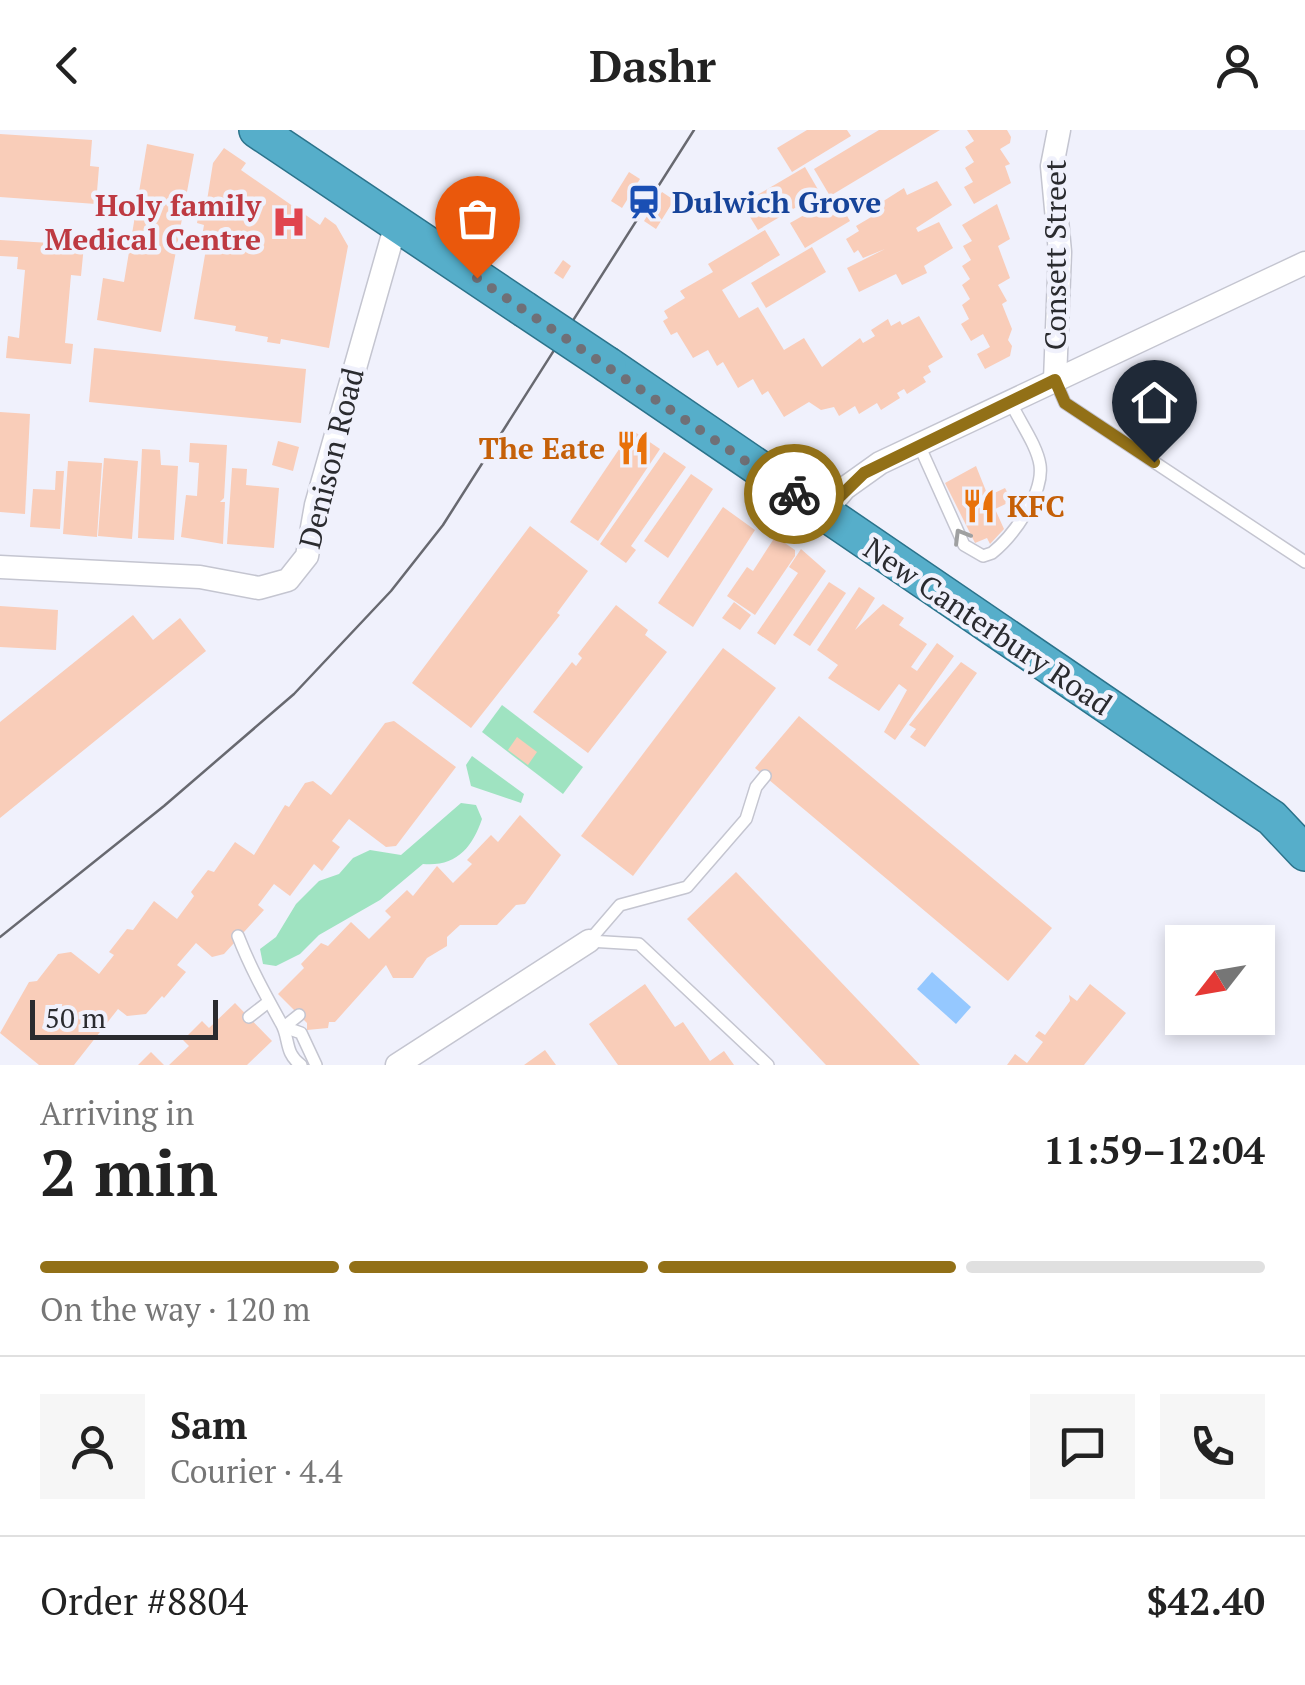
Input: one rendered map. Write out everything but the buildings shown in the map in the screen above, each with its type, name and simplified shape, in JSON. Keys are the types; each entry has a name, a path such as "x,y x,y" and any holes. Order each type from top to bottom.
{"highway":[{"name":"New Canterbury Road","path":"257,130 822,514 1289,822 1305,853"}],"street":[{"name":"Consett Street","path":"1055,380 1060,252 1052,166 1059,130"},
{"name":"Denison Road","path":"0,567 200,577 259,588 288,580 307,556 316,506 396,224"},
{"path":"822,514 864,473 1305,263"},
{"path":"397,1065 589,941"}],"lane":[{"path":"1055,380 1065,403 1305,562"},
{"path":"920,444 964,545 983,556 1000,546 1032,502 1040,476 1040,462 1010,402"},
{"path":"589,941 620,905 687,887 746,819 756,787 764,776"},
{"path":"238,936 268,1003 284,1027 286,1044 301,1065"},
{"path":"589,941 640,944 768,1065"},
{"path":"249,1017 268,1003"},
{"path":"284,1027 299,1015"},
{"path":"284,1027 301,1033 316,1065"}],"green space":[{"path":"502,705 583,767 563,794 482,732"},
{"path":"472,756 524,794 521,803 471,786 466,765"},
{"path":"461,803 476,805 482,819 461,854 445,862 423,864 380,900 319,935 300,954 276,966 263,964 260,949 276,937 296,904 319,881 339,874 353,858 370,850 401,855"}],"water":[{"path":"932,972 971,1007 956,1024 917,989"}],"tram line":[{"path":"0,937 164,806 294,694 391,591 443,525 694,130"}],"way so far":[{"path":"477,278 794,494"}],"place":[{"name":"Dulwich Grove","path":"644,202"},
{"name":"Holy family Medical Centre","path":"289,222"},
{"name":"The Eate","path":"633,448"},
{"name":"KFC","path":"979,506"}],"route":[{"path":"794,494 822,514 864,473 1055,380 1065,403 1154,462"}]}
